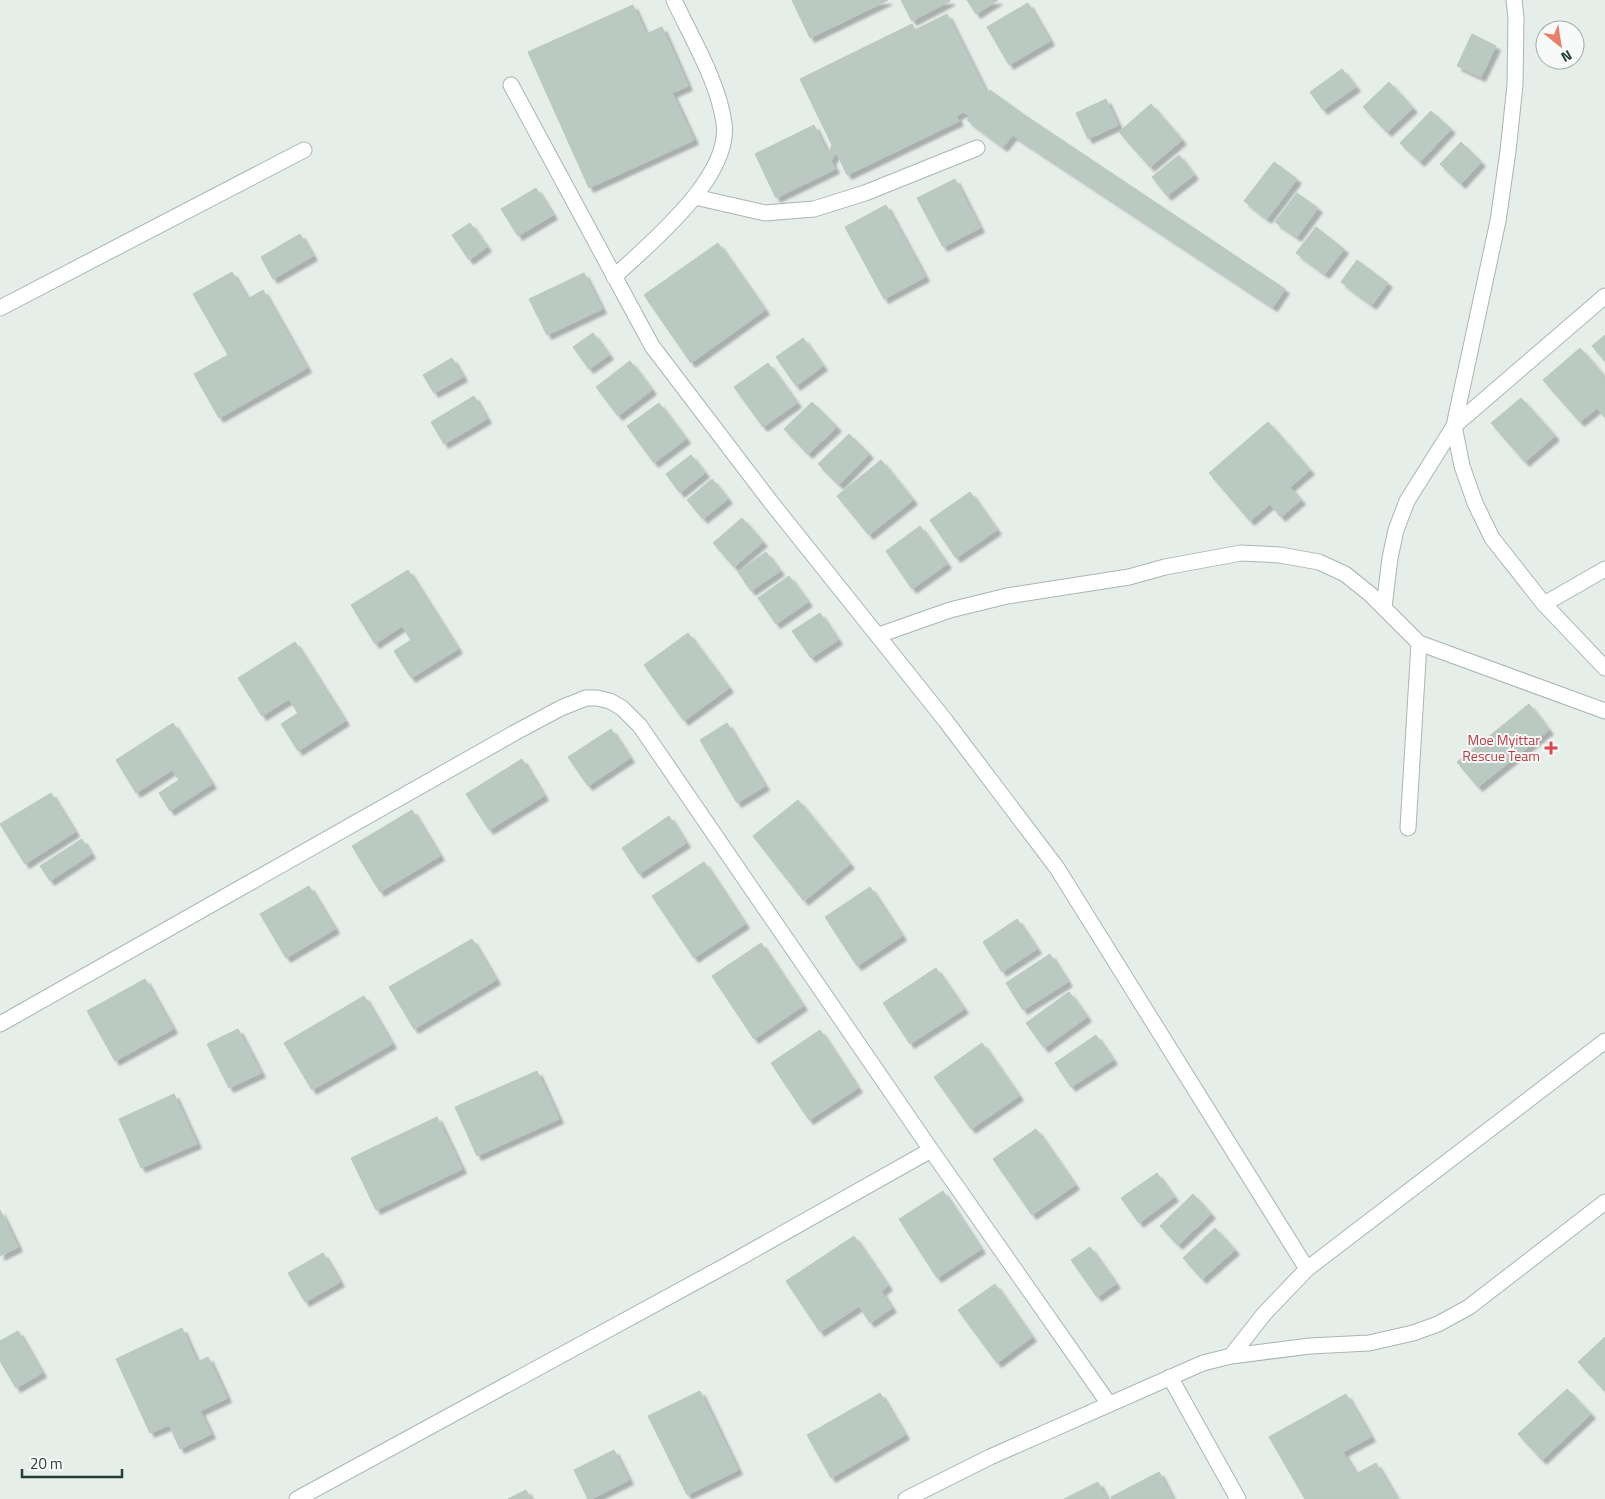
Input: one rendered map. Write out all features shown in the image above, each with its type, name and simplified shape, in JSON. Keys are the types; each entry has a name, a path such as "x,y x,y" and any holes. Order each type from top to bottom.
{"street":[{"path":"614,277 674,220 694,197 715,166 723,145 725,125 714,85 674,0"},
{"path":"1514,0 1516,18 1515,86 1508,151 1498,222 1454,426 1462,466 1475,503 1492,538 1544,604 1605,668"},
{"path":"510,85 652,346 770,501 879,635 945,720 1057,868 1307,1269"},
{"path":"694,197 765,214 814,210 865,193 977,148"},
{"path":"0,308 304,150"},
{"path":"1384,607 1390,558 1396,530 1408,501 1454,426 1605,296"},
{"path":"879,635 950,610 987,600 1129,577 1165,567 1241,553 1280,555 1318,562 1345,574 1384,607 1419,643 1605,711"},
{"path":"1544,604 1605,569"},
{"path":"1408,828 1419,643"},
{"path":"0,1024 516,732 586,698 597,698 610,702 622,708 640,726 931,1150 1109,1404"},
{"path":"1231,1356 1264,1314 1307,1269 1605,1041"},
{"path":"297,1499 725,1266 931,1150"},
{"path":"906,1499 990,1457 1203,1363 1231,1356 1310,1346 1369,1343 1413,1333 1438,1324 1469,1307 1605,1202"},
{"path":"1170,1377 1238,1499"}],"building":[{"path":"792,0 888,0 810,38"},
{"path":"901,0 950,0 950,1 912,21"},
{"path":"967,0 998,0 976,14"},
{"path":"1028,3 1050,41 1009,65 987,27"},
{"path":"633,5 646,34 662,27 688,86 672,93 694,140 589,188 528,52"},
{"path":"947,14 987,94 990,90 1285,289 1273,307 1013,135 1003,147 967,120 970,116 963,112 956,116 959,121 847,175 836,152 831,161 835,169 776,198 755,154 814,125 828,154 832,145 800,79 912,24 915,30"},
{"path":"1472,34 1496,46 1481,77 1457,66"},
{"path":"1342,69 1356,87 1323,110 1310,92"},
{"path":"1389,82 1413,108 1387,132 1363,107"},
{"path":"1106,99 1118,125 1088,139 1076,113"},
{"path":"1151,104 1182,140 1150,167 1119,132"},
{"path":"1431,111 1451,129 1420,162 1400,143"},
{"path":"1461,142 1481,162 1461,184 1440,164"},
{"path":"1179,155 1194,175 1167,196 1152,177"},
{"path":"1274,162 1297,179 1267,219 1244,201"},
{"path":"955,179 980,228 943,247 917,198"},
{"path":"536,188 553,215 518,236 501,209"},
{"path":"1297,193 1318,208 1297,237 1275,222"},
{"path":"886,205 925,277 884,299 845,227"},
{"path":"470,223 487,247 469,260 452,235"},
{"path":"1316,227 1344,249 1325,274 1296,253"},
{"path":"300,234 313,256 273,279 261,257"},
{"path":"718,243 765,310 691,363 644,295"},
{"path":"1357,260 1388,283 1372,305 1341,282"},
{"path":"232,272 248,299 263,290 307,368 219,418 194,374 228,355 193,294"},
{"path":"584,273 602,309 547,335 529,299"},
{"path":"593,333 609,355 589,369 573,347"},
{"path":"1605,335 1605,361 1592,346"},
{"path":"803,338 823,366 796,386 776,357"},
{"path":"1580,348 1605,377 1605,417 1597,408 1580,422 1543,380"},
{"path":"452,358 463,377 434,393 423,375"},
{"path":"630,361 652,390 618,416 596,387"},
{"path":"768,363 797,403 763,427 734,387"},
{"path":"474,396 487,419 444,444 431,422"},
{"path":"1521,398 1555,436 1525,462 1491,423"},
{"path":"812,402 837,427 808,454 784,429"},
{"path":"659,403 686,439 654,463 627,426"},
{"path":"1268,422 1310,470 1290,487 1301,500 1281,517 1270,504 1250,521 1209,473"},
{"path":"849,434 869,454 839,485 818,464"},
{"path":"691,455 705,473 680,493 666,474"},
{"path":"881,460 913,500 869,535 837,496"},
{"path":"712,479 728,499 703,519 687,500"},
{"path":"970,492 997,530 956,558 930,520"},
{"path":"742,518 763,542 734,567 713,543"},
{"path":"920,526 947,564 912,589 886,551"},
{"path":"766,552 780,571 751,591 738,572"},
{"path":"408,570 458,649 411,678 394,651 411,640 402,626 375,644 351,605"},
{"path":"789,576 808,602 776,624 758,598"},
{"path":"820,613 838,640 811,658 792,631"},
{"path":"688,633 729,688 684,721 644,665"},
{"path":"295,642 345,721 298,751 281,724 298,713 289,699 262,716 238,678"},
{"path":"1529,704 1549,730 1478,787 1457,762"},
{"path":"173,723 212,784 170,811 159,793 179,780 172,770 136,793 116,760"},
{"path":"727,723 765,786 737,803 700,740"},
{"path":"611,729 630,758 588,786 568,757"},
{"path":"522,759 544,796 489,830 466,794"},
{"path":"51,793 75,832 25,864 0,824"},
{"path":"798,800 850,864 804,901 753,836"},
{"path":"412,810 440,856 380,892 352,846"},
{"path":"669,816 686,843 639,874 622,848"},
{"path":"82,839 91,854 50,881 40,866"},
{"path":"704,862 745,924 694,958 652,896"},
{"path":"309,886 335,929 286,958 260,914"},
{"path":"870,887 902,936 857,966 825,917"},
{"path":"1017,919 1037,949 1002,972 983,942"},
{"path":"472,939 496,980 414,1029 389,987"},
{"path":"761,943 803,1006 754,1039 712,976"},
{"path":"1050,954 1068,982 1023,1010 1006,983"},
{"path":"936,968 964,1009 910,1044 883,1003"},
{"path":"145,979 173,1029 115,1061 87,1011"},
{"path":"1069,992 1087,1017 1044,1048 1026,1023"},
{"path":"364,996 392,1044 312,1090 284,1043"},
{"path":"238,1029 261,1073 229,1088 207,1044"},
{"path":"820,1030 858,1088 809,1120 771,1063"},
{"path":"1096,1035 1113,1060 1071,1087 1055,1063"},
{"path":"982,1043 1019,1096 971,1129 934,1077"},
{"path":"537,1071 559,1119 477,1156 455,1107"},
{"path":"174,1094 197,1144 141,1168 119,1119"},
{"path":"437,1117 462,1169 376,1210 351,1158"},
{"path":"1036,1129 1075,1185 1032,1215 993,1159"},
{"path":"1157,1173 1174,1197 1139,1223 1121,1198"},
{"path":"943,1191 981,1249 937,1278 899,1219"},
{"path":"1193,1194 1211,1214 1178,1245 1160,1226"},
{"path":"0,1210 18,1247 0,1256"},
{"path":"1215,1228 1235,1250 1202,1279 1183,1258"},
{"path":"854,1236 888,1286 881,1291 892,1308 870,1323 859,1306 820,1332 786,1281"},
{"path":"1090,1247 1116,1284 1097,1297 1071,1260"},
{"path":"323,1253 340,1282 305,1302 288,1273"},
{"path":"995,1284 1032,1337 997,1363 958,1310"},
{"path":"182,1328 197,1362 208,1357 227,1398 200,1411 211,1434 180,1449 169,1425 150,1433 116,1359"},
{"path":"18,1331 42,1373 16,1388 0,1361 0,1341"},
{"path":"1605,1337 1605,1391 1578,1362"},
{"path":"1567,1389 1591,1414 1542,1460 1518,1434"},
{"path":"700,1391 738,1470 687,1495 648,1416"},
{"path":"880,1393 905,1435 831,1478 807,1435"},
{"path":"1346,1394 1371,1437 1343,1452 1356,1474 1376,1463 1397,1499 1305,1499 1269,1437"},
{"path":"614,1450 629,1480 588,1499 574,1470"},
{"path":"1159,1472 1173,1499 1112,1499 1111,1497"},
{"path":"1098,1482 1107,1499 1064,1499"},
{"path":"526,1490 531,1499 508,1499"}],"place":[{"name":"Moe Myittar Rescue Team","path":"1551,748"}]}
